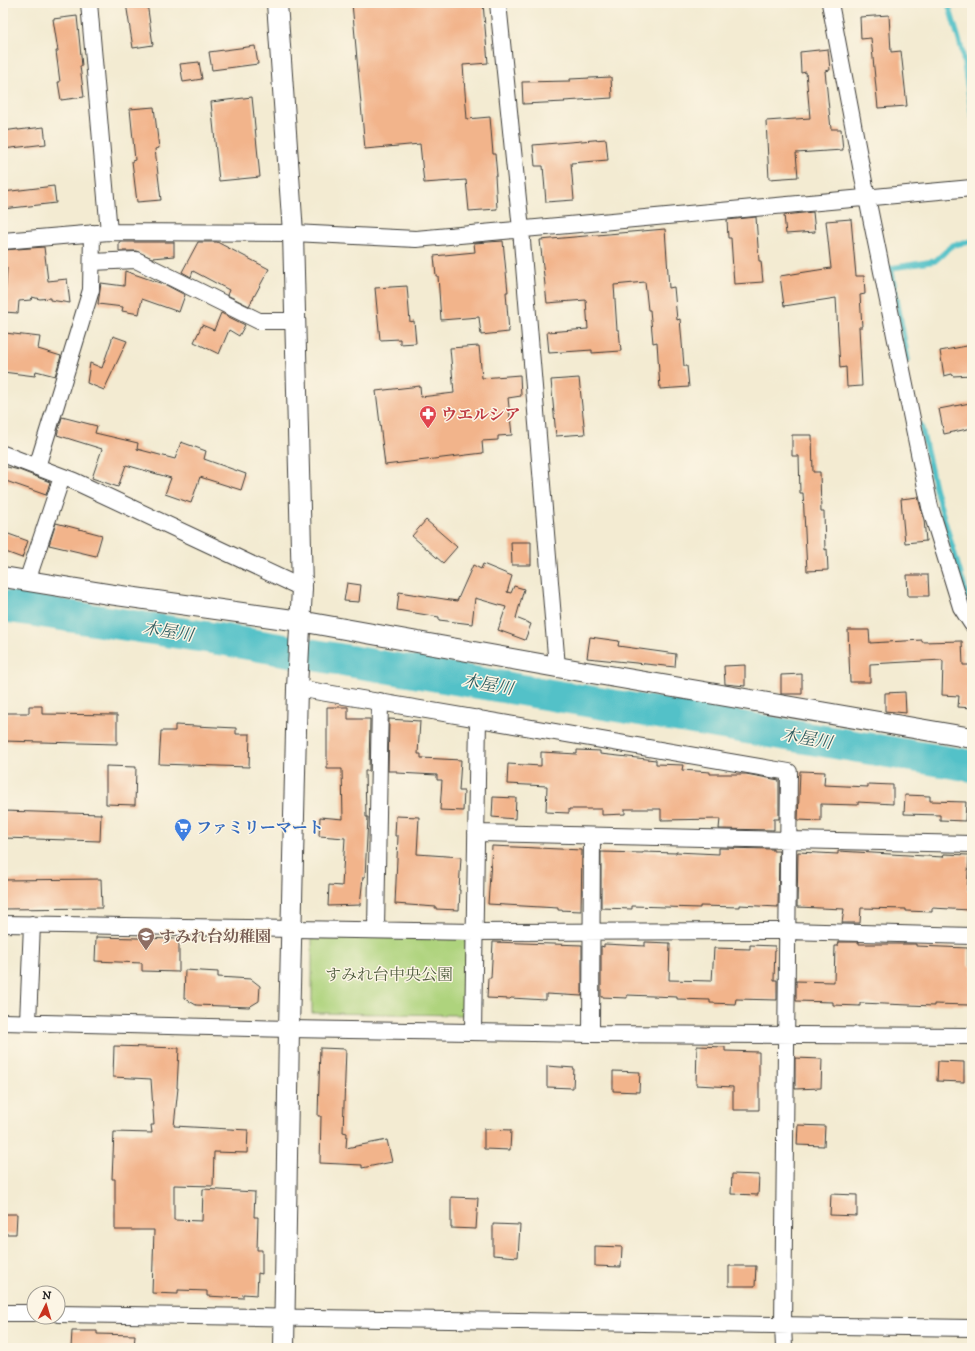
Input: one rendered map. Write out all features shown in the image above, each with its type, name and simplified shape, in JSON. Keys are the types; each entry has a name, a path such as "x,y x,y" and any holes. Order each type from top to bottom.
{"street":[{"path":"89,3 109,232"},
{"path":"277,3 293,233 302,588 297,684 291,929 284,1348"},
{"path":"498,3 521,229 558,667"},
{"path":"830,3 867,198 930,507 961,607 972,624"},
{"path":"3,241 109,232 293,233 416,239 972,188"},
{"path":"37,467 91,290 92,233"},
{"path":"92,262 136,260 259,321 295,321"},
{"path":"3,454 62,477 302,588"},
{"path":"27,581 62,477"},
{"path":"3,577 300,628 558,667 972,738"},
{"path":"297,684 380,701 789,772 785,1034 784,1348"},
{"path":"376,929 380,701"},
{"path":"473,1032 478,718"},
{"path":"476,833 972,844"},
{"path":"591,1034 592,836"},
{"path":"3,924 376,929 475,932 787,931 972,936"},
{"path":"28,1022 32,924"},
{"path":"3,1022 591,1034 972,1036"},
{"path":"3,1313 26,1314"},
{"path":"66,1314 972,1328"}],"green space":[{"name":"すみれ台中央公園","path":"312,933 466,934 466,1015 312,1013"}],"building":[{"path":"126,3 147,3 153,45 133,48"},
{"path":"352,3 483,3 488,63 463,65 467,119 490,117 493,154 495,154 497,175 495,175 497,209 469,211 466,180 424,183 420,144 365,149"},
{"path":"889,15 891,52 901,51 907,106 878,108 871,38 861,39 860,17"},
{"path":"77,16 82,66 80,66 84,97 61,100 56,51 58,51 53,19"},
{"path":"255,46 258,64 212,70 209,52"},
{"path":"828,49 830,70 825,71 831,129 841,129 843,150 796,153 798,177 769,179 766,121 810,118 806,72 801,73 800,52"},
{"path":"199,62 202,79 183,82 180,64"},
{"path":"611,77 612,98 523,104 522,82 570,81 570,79"},
{"path":"252,97 260,177 219,181 211,102"},
{"path":"154,107 159,148 155,149 161,200 137,202 132,161 135,160 130,109"},
{"path":"44,127 46,144 3,149 3,131"},
{"path":"606,139 608,160 571,163 574,200 546,202 543,166 535,166 533,145"},
{"path":"54,186 56,203 3,209 3,192"},
{"path":"813,212 815,232 786,234 784,215"},
{"path":"756,217 759,261 761,261 763,282 734,284 731,238 728,238 727,220"},
{"path":"851,219 856,276 864,276 865,294 860,295 862,327 859,327 862,386 847,387 846,367 840,368 836,298 784,306 780,276 831,268 826,221"},
{"path":"665,229 669,288 674,287 677,320 680,319 684,366 687,366 689,387 660,389 657,342 653,343 650,310 648,310 645,282 614,285 617,330 619,330 621,351 592,353 592,350 549,353 547,332 588,329 586,300 547,303 540,240"},
{"path":"503,241 508,292 506,292 509,332 481,335 479,317 441,320 438,276 436,276 434,256 475,252 474,243"},
{"path":"119,242 174,242 174,256 152,258 136,251 119,251"},
{"path":"198,242 217,242 269,269 249,306 227,295 229,290 193,271 191,277 182,272"},
{"path":"44,247 48,281 67,279 70,303 50,300 50,298 40,299 32,297 31,300 19,301 18,313 4,312 7,268 3,268 3,250"},
{"path":"125,271 166,285 185,295 179,312 142,299 139,314 122,311 123,307 98,304 101,283 124,286"},
{"path":"407,286 410,322 414,321 416,343 400,344 400,339 380,340 375,288"},
{"path":"221,313 245,325 239,336 229,330 219,354 194,342 202,325 214,330"},
{"path":"5,333 40,337 38,349 61,356 55,376 36,371 35,376 3,372"},
{"path":"113,336 127,341 104,390 87,383 90,363 102,368"},
{"path":"972,345 972,375 953,376 952,374 944,376 940,351"},
{"path":"479,346 482,378 520,375 521,396 508,398 512,435 498,436 498,440 482,441 483,453 385,465 376,391 420,386 421,397 454,393 450,348"},
{"path":"579,378 585,434 556,436 551,380"},
{"path":"970,403 972,411 972,428 944,434 939,409"},
{"path":"62,417 97,426 95,433 138,443 137,449 175,459 181,442 206,451 204,459 246,474 241,490 200,477 191,503 165,494 171,478 126,465 118,487 92,478 102,449 57,435"},
{"path":"792,435 812,435 813,472 820,472 821,512 824,512 825,550 827,549 828,570 807,571 803,493 800,493 799,456 792,456"},
{"path":"3,466 19,470 50,482 46,495 3,480"},
{"path":"918,497 924,520 926,541 905,543 901,499"},
{"path":"426,520 457,547 443,563 412,536"},
{"path":"56,523 102,535 96,556 49,545"},
{"path":"3,532 28,541 22,558 3,551"},
{"path":"511,542 531,542 531,565 512,565"},
{"path":"483,564 512,576 507,592 511,593 514,586 524,589 516,618 531,624 525,640 498,630 506,607 475,598 472,624 439,620 439,617 397,610 399,592 457,601 473,565 481,569"},
{"path":"907,575 928,575 929,596 908,596"},
{"path":"347,583 361,585 359,602 344,601"},
{"path":"848,630 869,630 870,643 922,640 922,642 962,641 963,665 972,665 972,708 958,707 959,696 942,695 942,660 870,664 870,682 850,682"},
{"path":"590,637 619,641 618,646 676,654 675,667 587,658"},
{"path":"745,665 745,686 725,684 724,666"},
{"path":"802,674 802,694 781,694 781,675"},
{"path":"905,692 906,713 885,711 885,693"},
{"path":"29,706 42,706 42,714 117,715 117,744 3,741 3,713 29,713"},
{"path":"327,707 348,707 348,719 370,719 369,771 365,771 366,817 368,817 365,877 363,877 360,905 328,906 329,885 342,886 345,838 319,836 320,817 343,819 342,769 327,769"},
{"path":"389,719 420,721 418,754 421,754 421,758 461,760 459,791 464,791 463,811 440,810 442,780 437,780 437,775 397,773 397,771 388,771"},
{"path":"175,725 236,728 236,734 250,734 249,767 159,764 161,731 175,731"},
{"path":"577,750 600,751 600,754 656,760 656,764 683,765 682,770 710,772 710,774 746,774 779,780 779,819 774,819 774,830 719,829 720,819 661,820 661,809 625,809 625,814 602,815 602,809 569,809 569,813 546,812 547,786 507,784 508,764 541,766 541,752 577,754"},
{"path":"106,766 136,767 135,805 106,804"},
{"path":"800,771 825,772 824,785 868,787 868,784 893,785 893,804 858,802 858,805 821,804 821,821 798,820"},
{"path":"905,795 930,796 930,801 966,802 965,821 940,820 940,815 904,814"},
{"path":"493,797 516,798 515,819 492,817"},
{"path":"3,811 101,814 100,841 3,838"},
{"path":"396,816 419,817 417,854 461,857 459,910 395,904 398,836 395,836"},
{"path":"492,846 582,850 581,911 558,910 558,908 488,904"},
{"path":"719,848 773,849 773,851 779,851 778,907 739,905 739,907 700,906 700,908 632,906 632,909 601,908 601,852 676,852 719,854"},
{"path":"838,851 943,857 944,854 969,855 967,891 970,891 970,910 932,908 932,912 906,911 906,909 861,908 860,923 842,923 844,909 797,907 798,852 838,854"},
{"path":"101,879 102,908 3,909 3,880"},
{"path":"96,937 179,939 179,972 142,971 142,963 95,961"},
{"path":"493,942 582,945 582,996 546,994 546,1000 487,998 488,978 491,978"},
{"path":"645,942 670,943 669,980 712,981 714,948 750,949 750,945 775,946 774,980 777,980 777,1000 736,999 735,1004 710,1003 710,1000 677,999 677,997 627,995 627,998 601,997 601,946 604,947 604,944 645,946"},
{"path":"839,942 859,942 859,944 916,944 916,946 968,948 968,966 972,967 969,1005 934,1004 934,1006 860,1003 860,1006 833,1005 833,1002 796,1001 796,981 834,982 835,946 838,946"},
{"path":"185,970 218,972 218,977 251,979 260,986 259,1001 249,1007 196,1005 184,998"},
{"path":"114,1046 179,1048 178,1088 174,1126 248,1130 247,1153 214,1152 213,1186 174,1185 174,1220 202,1221 203,1189 255,1192 254,1217 258,1217 257,1250 262,1250 262,1274 258,1273 257,1295 243,1294 243,1298 207,1296 207,1291 178,1290 178,1294 152,1293 154,1230 115,1230 115,1179 112,1179 114,1132 152,1133 151,1125 154,1125 151,1079 113,1077"},
{"path":"697,1046 725,1047 725,1051 759,1052 759,1110 733,1110 733,1087 696,1085"},
{"path":"320,1048 346,1049 343,1132 347,1133 346,1148 387,1140 392,1162 362,1168 362,1165 320,1163 321,1116 318,1116"},
{"path":"795,1058 822,1059 821,1088 795,1089"},
{"path":"938,1061 964,1062 964,1082 937,1081"},
{"path":"547,1066 574,1068 573,1088 547,1087"},
{"path":"613,1071 640,1072 639,1092 613,1091"},
{"path":"798,1125 825,1126 824,1146 797,1145"},
{"path":"484,1129 511,1130 510,1150 484,1149"},
{"path":"732,1174 759,1175 758,1195 731,1194"},
{"path":"831,1194 857,1195 857,1216 830,1215"},
{"path":"451,1197 478,1198 476,1229 451,1228"},
{"path":"3,1214 17,1214 16,1234 3,1234"},
{"path":"493,1224 520,1225 518,1257 493,1255"},
{"path":"595,1246 622,1247 621,1267 595,1266"},
{"path":"729,1266 756,1266 755,1286 729,1286"},
{"path":"72,1331 97,1331 97,1334 135,1335 134,1348 71,1348"}],"waterway":[{"path":"948,3 962,50 972,115"},
{"path":"908,360 891,268 935,261 953,245 972,241"},
{"path":"921,425 935,488 968,599 972,606"},
{"name":"木屋川","path":"3,606 225,640 972,766"}],"place":[{"name":"ウエルシア","path":"428,429"},
{"name":"ファミリーマート","path":"183,842"},
{"name":"すみれ台幼稚園","path":"146,951"}]}
